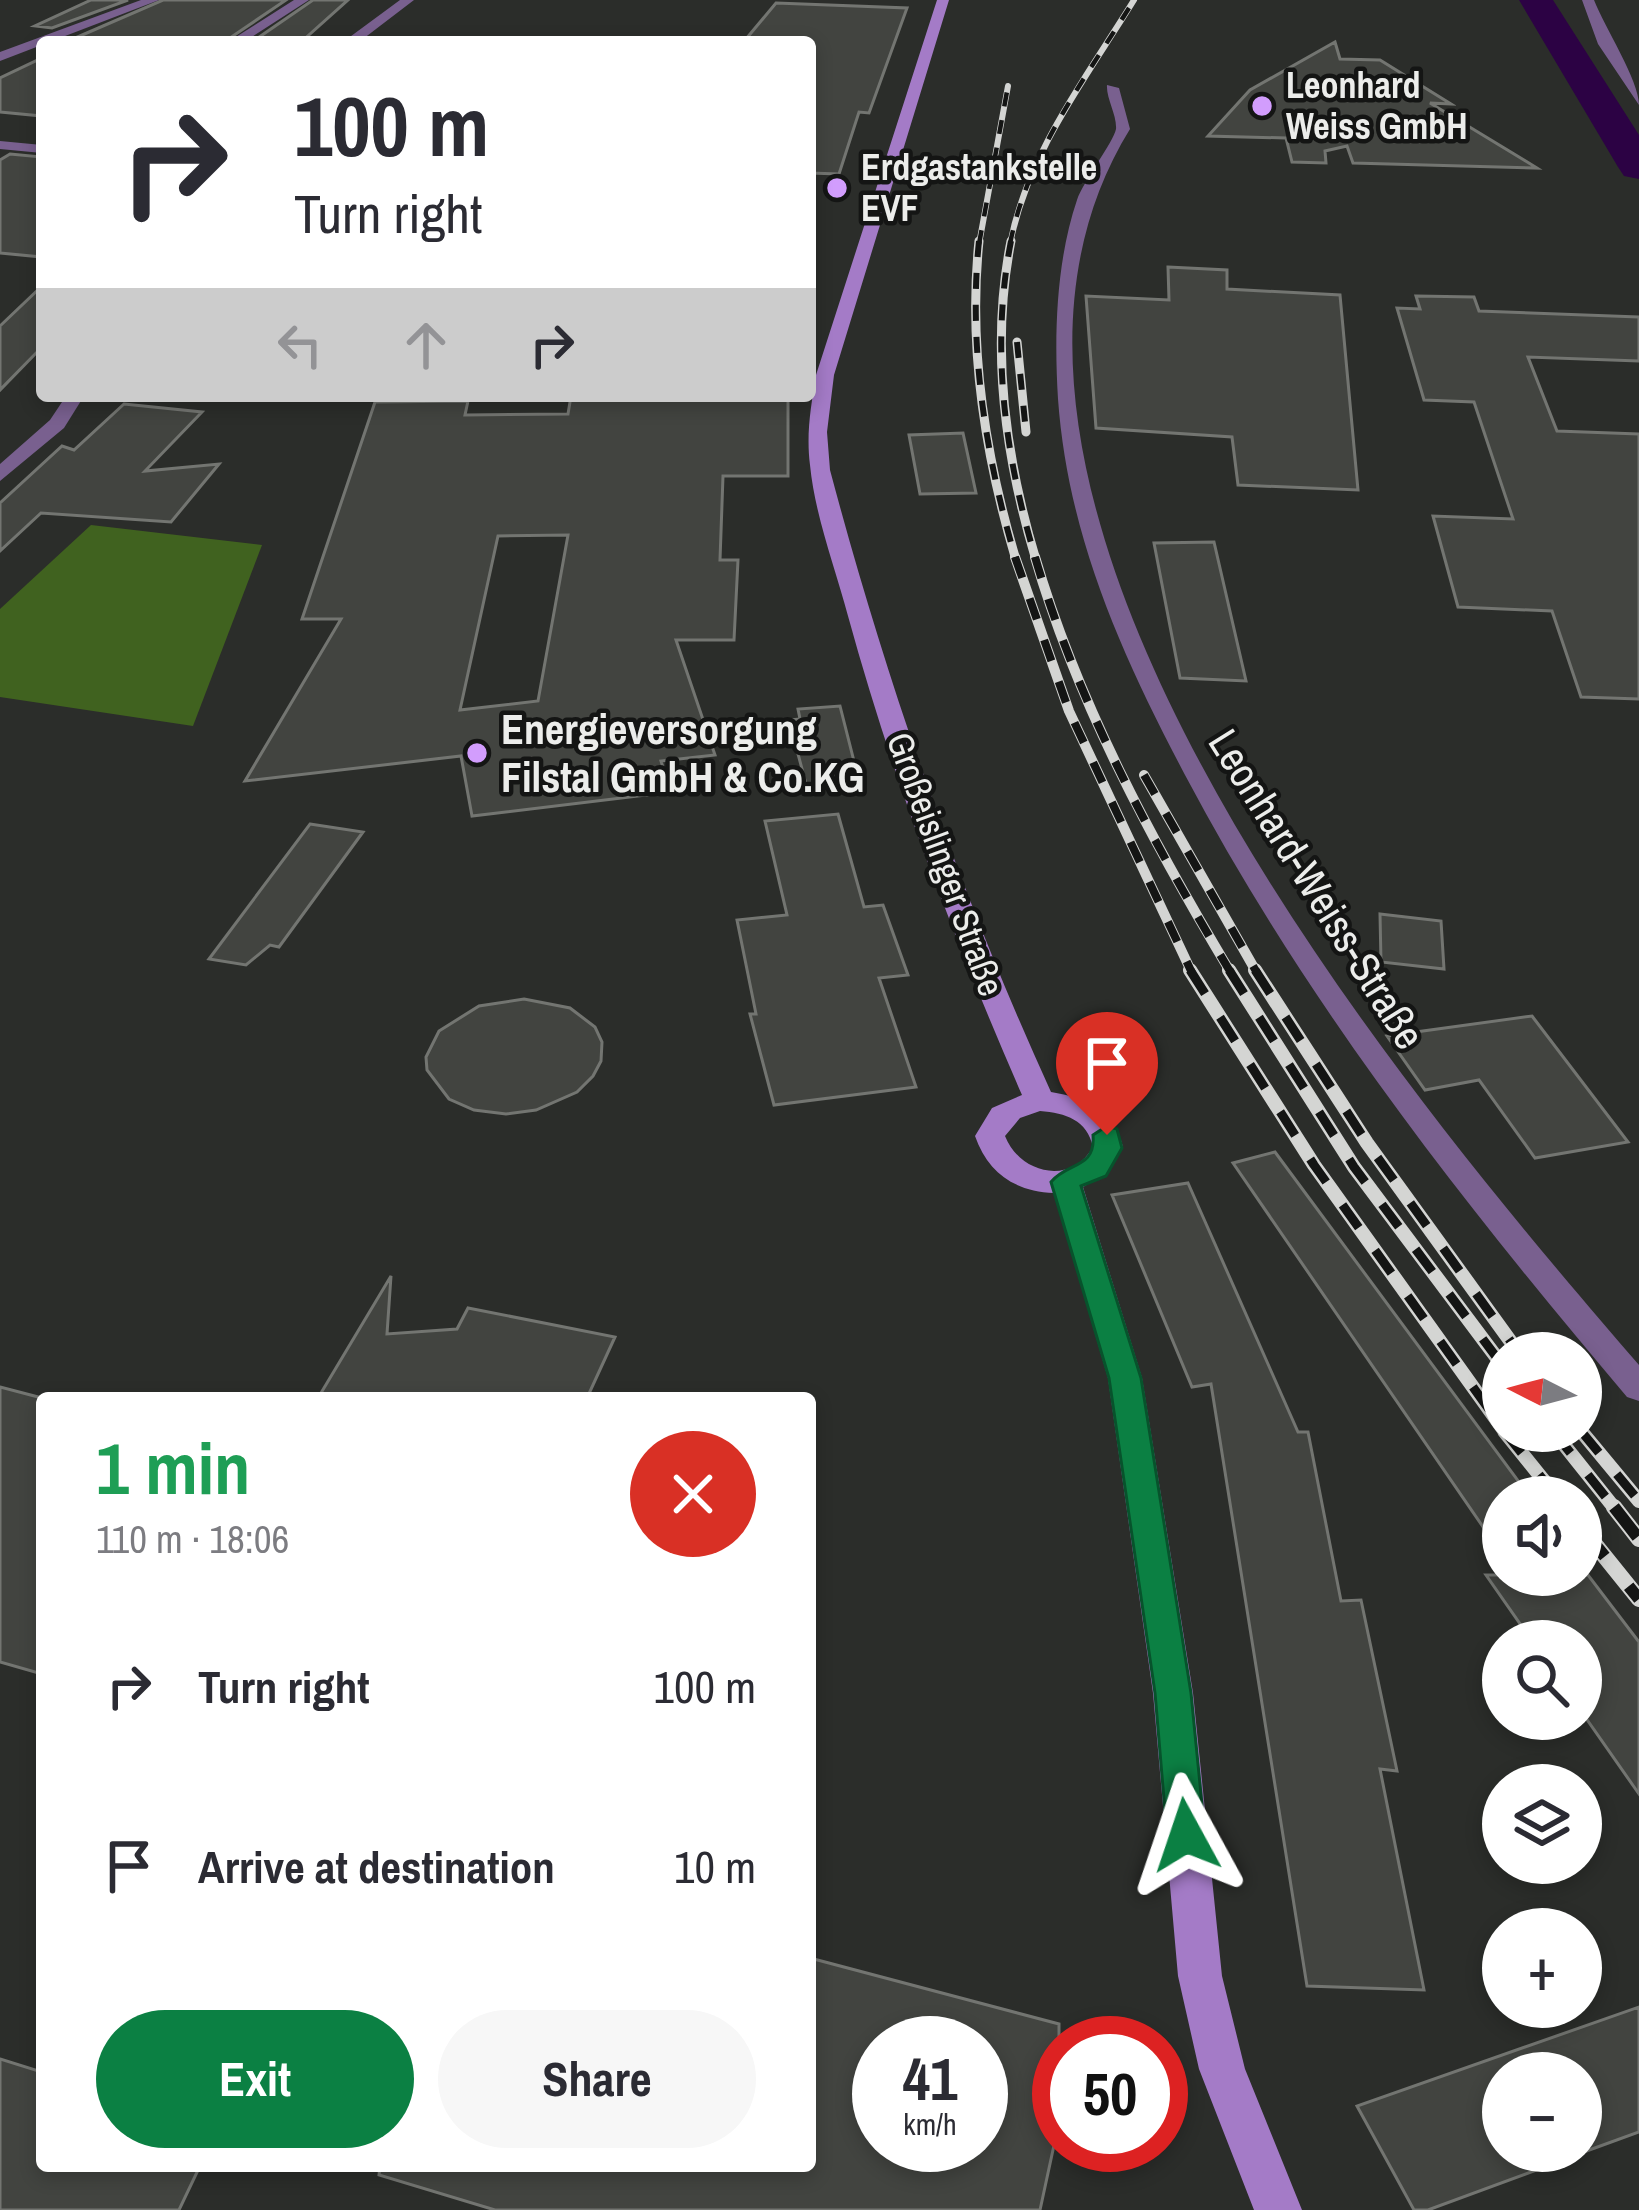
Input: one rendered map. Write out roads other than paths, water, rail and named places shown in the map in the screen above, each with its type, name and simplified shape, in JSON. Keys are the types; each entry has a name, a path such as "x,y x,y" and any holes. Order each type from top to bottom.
{"main road":[{"name":"Großeislinger Straße","path":"943,0 824,375 817,432 833,522 931,842 976,962 1040,1101"},
{"path":"1040,1101 1074,1106 1089,1114 1107,1135 1108,1148 1096,1169 1066,1182 1047,1182 1012,1172 992,1150 994,1123 1021,1105 1040,1101"},
{"path":"1066,1182 1125,1378 1173,1693 1200,1976 1222,2069 1278,2210"}],"street":[{"path":"56,36 153,0"},
{"path":"245,36 303,0"},
{"path":"358,36 407,0"},
{"path":"1588,0 1605,44 1639,101"},
{"path":"0,57 36,44"},
{"path":"1605,44 1622,44"},
{"name":"Leonhard-Weiss-Straße","path":"1112,88 1123,129 1083,206 1063,318 1074,451 1106,584 1222,826 1366,1052 1525,1256 1639,1388"},
{"path":"0,145 36,148"},
{"path":"0,475 57,424 71,402"}],"waterway":[{"path":"1536,0 1639,167"}],"railway":[{"path":"1010,244 1044,147 1134,0"},
{"path":"979,244 1008,86"},
{"path":"979,241 976,321 982,402 1016,559"},
{"path":"1011,241 1002,322 1004,402 1016,482 1036,560"},
{"path":"1017,342 1026,432"},
{"path":"1035,557 1095,718 1173,873 1231,973"},
{"path":"1016,559 1069,711 1192,973"},
{"path":"1144,775 1257,973"},
{"path":"1190,970 1314,1165 1482,1400"},
{"path":"1229,970 1354,1167 1482,1338"},
{"path":"1255,970 1367,1143 1504,1332"},
{"path":"1521,1452 1540,1476"},
{"path":"1570,1452 1616,1510"},
{"path":"1598,1452 1639,1501"},
{"path":"1614,1507 1639,1539"},
{"path":"1602,1553 1639,1599"}],"place":[{"name":"Leonhard Weiss GmbH","path":"1262,106"},
{"name":"Erdgastankstelle EVF","path":"837,188"},
{"name":"Energieversorgung Filstal GmbH & Co.KG","path":"477,753"}]}
